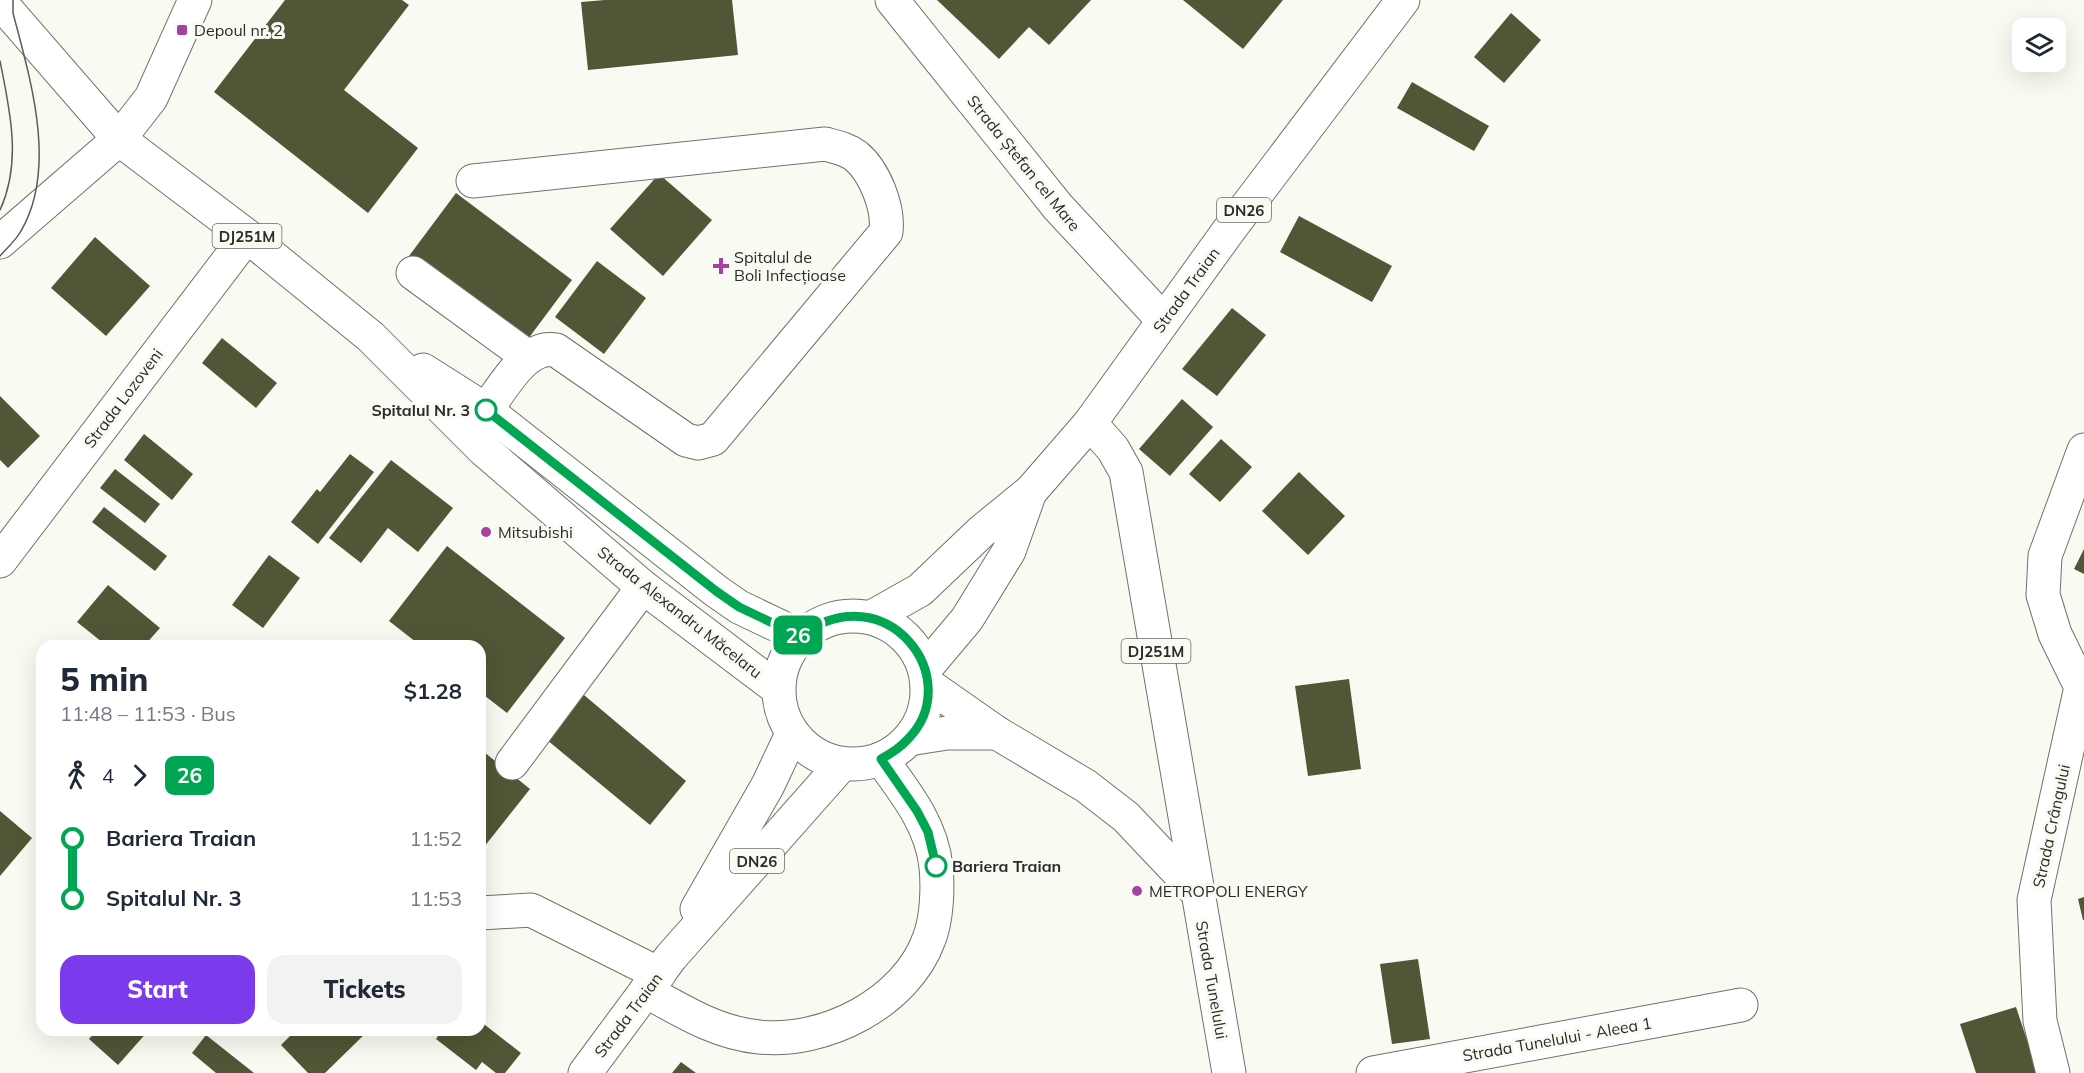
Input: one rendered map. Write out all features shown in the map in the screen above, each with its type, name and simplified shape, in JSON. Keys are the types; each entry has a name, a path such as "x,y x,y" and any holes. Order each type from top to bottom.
{"main road":[{"path":"0,242 119,139 151,98 195,0"},
{"name":"Strada Ștefan cel Mare","path":"892,0 1058,207 1163,321"},
{"name":"Strada Traian","path":"872,618 920,590 982,531 1031,491 1090,423 1163,321 1403,0"},
{"name":"Strada Alexandru Măcelaru","path":"0,2 119,139 247,236 371,338 484,450 643,587 778,689"},
{"path":"473,181 825,144 842,148 856,157 881,193 888,215 886,232 713,439 698,443 686,440 556,350 544,348 528,357 486,410"},
{"name":"Strada Lozoveni","path":"0,561 247,236"},
{"path":"414,273 528,357"},
{"name":"Strada Alexandru Măcelaru","path":"371,338 486,410 739,607 800,636"},
{"name":"DJ251M","path":"1090,423 1113,449 1126,472 1196,891"},
{"name":"Strada Crângului","path":"2053,1073 2040,1021 2034,900 2083,688 2055,634 2043,595 2045,556 2084,450"},
{"name":"Strada Traian","path":"926,677 967,619 1009,551 1031,491"},
{"path":"512,762 643,587"},
{"path":"853,615 872,618 896,628 914,646 926,677 924,713 909,739 881,759 862,764 842,764 823,759 806,748 792,734 782,712 778,689 781,669 788,651 800,636 816,624 834,617 853,615"},
{"path":"926,677 997,734 1086,786 1126,817 1196,891"},
{"path":"909,739 947,733 997,734"},
{"name":"Strada Traian","path":"658,974 768,785 792,734"},
{"path":"486,913 531,910 658,974 709,1026 758,1037 795,1037 827,1029 884,998 910,972 929,939 936,903 936,867 928,832 917,811 881,759"},
{"name":"Strada Traian","path":"585,1073 658,974 842,764"},
{"name":"Strada Tunelului","path":"1196,891 1229,1073"},
{"name":"Strada Tunelului - Aleea 1","path":"1373,1073 1741,1005"}],"building":[{"path":"285,0 402,0 409,5 344,90 418,148 368,213 214,92"},
{"path":"732,0 738,55 588,70 581,2"},
{"path":"937,0 1091,0 1049,45 1029,27 999,59"},
{"path":"1183,0 1283,0 1243,49"},
{"path":"1511,13 1541,40 1504,83 1474,57"},
{"path":"1412,82 1489,126 1474,151 1397,108"},
{"path":"659,174 712,220 663,276 610,229"},
{"path":"456,193 572,280 525,343 409,256"},
{"path":"1299,216 1392,266 1372,302 1280,252"},
{"path":"95,237 150,286 106,336 51,288"},
{"path":"597,261 646,298 604,354 555,317"},
{"path":"1232,308 1266,335 1217,396 1182,369"},
{"path":"222,338 277,383 256,408 202,363"},
{"path":"0,396 40,436 8,468 0,460"},
{"path":"1182,399 1213,427 1170,476 1139,449"},
{"path":"144,434 193,474 172,500 124,460"},
{"path":"1221,439 1252,467 1220,502 1189,474"},
{"path":"350,454 374,472 318,544 291,522 317,489 320,492"},
{"path":"391,460 453,508 418,552 388,528 361,563 329,538"},
{"path":"115,469 160,504 145,523 100,488"},
{"path":"1299,472 1345,516 1308,555 1262,511"},
{"path":"104,507 167,556 155,571 92,522"},
{"path":"447,546 565,638 507,713 486,697 486,640 413,640 389,621"},
{"path":"2084,549 2084,574 2074,569"},
{"path":"269,555 300,578 263,628 232,605"},
{"path":"108,585 160,628 149,640 100,640 77,622"},
{"path":"1349,679 1361,769 1308,776 1295,686"},
{"path":"578,690 686,781 650,825 541,735"},
{"path":"486,754 530,789 486,844"},
{"path":"0,811 32,838 0,876"},
{"path":"2084,897 2084,920 2083,920 2078,899"},
{"path":"1418,959 1430,1039 1392,1044 1380,964"},
{"path":"2016,1007 2038,1073 1976,1073 1960,1024"},
{"path":"486,1026 521,1053 505,1073 496,1073 482,1062 476,1070 436,1039 438,1036 486,1036"},
{"path":"92,1036 144,1036 118,1065 89,1039"},
{"path":"207,1036 254,1073 216,1073 192,1053"},
{"path":"290,1036 363,1036 325,1073 308,1073 281,1045"},
{"path":"681,1062 696,1073 672,1073"}],"tram line":[{"path":"0,256 21,231 32,206 38,180 39,151 33,94 13,13 13,0"},
{"path":"0,61 12,136 11,174 0,210"}],"bus line":[{"name":"26","path":"486,410 604,505 739,607 800,636 816,624 834,617 853,615 872,618 896,628 914,646 925,669 927,697 924,713 909,739 881,759 917,811 928,832 936,866"}],"place":[{"name":"Depoul nr. 2","path":"182,30"},
{"name":"Spitalul de Boli Infecțioase","path":"721,266"},
{"name":"Spitalul Nr. 3","path":"486,410"},
{"name":"Mitsubishi","path":"486,532"},
{"name":"Bariera Traian","path":"936,866"},
{"name":"METROPOLI ENERGY","path":"1137,891"}]}
